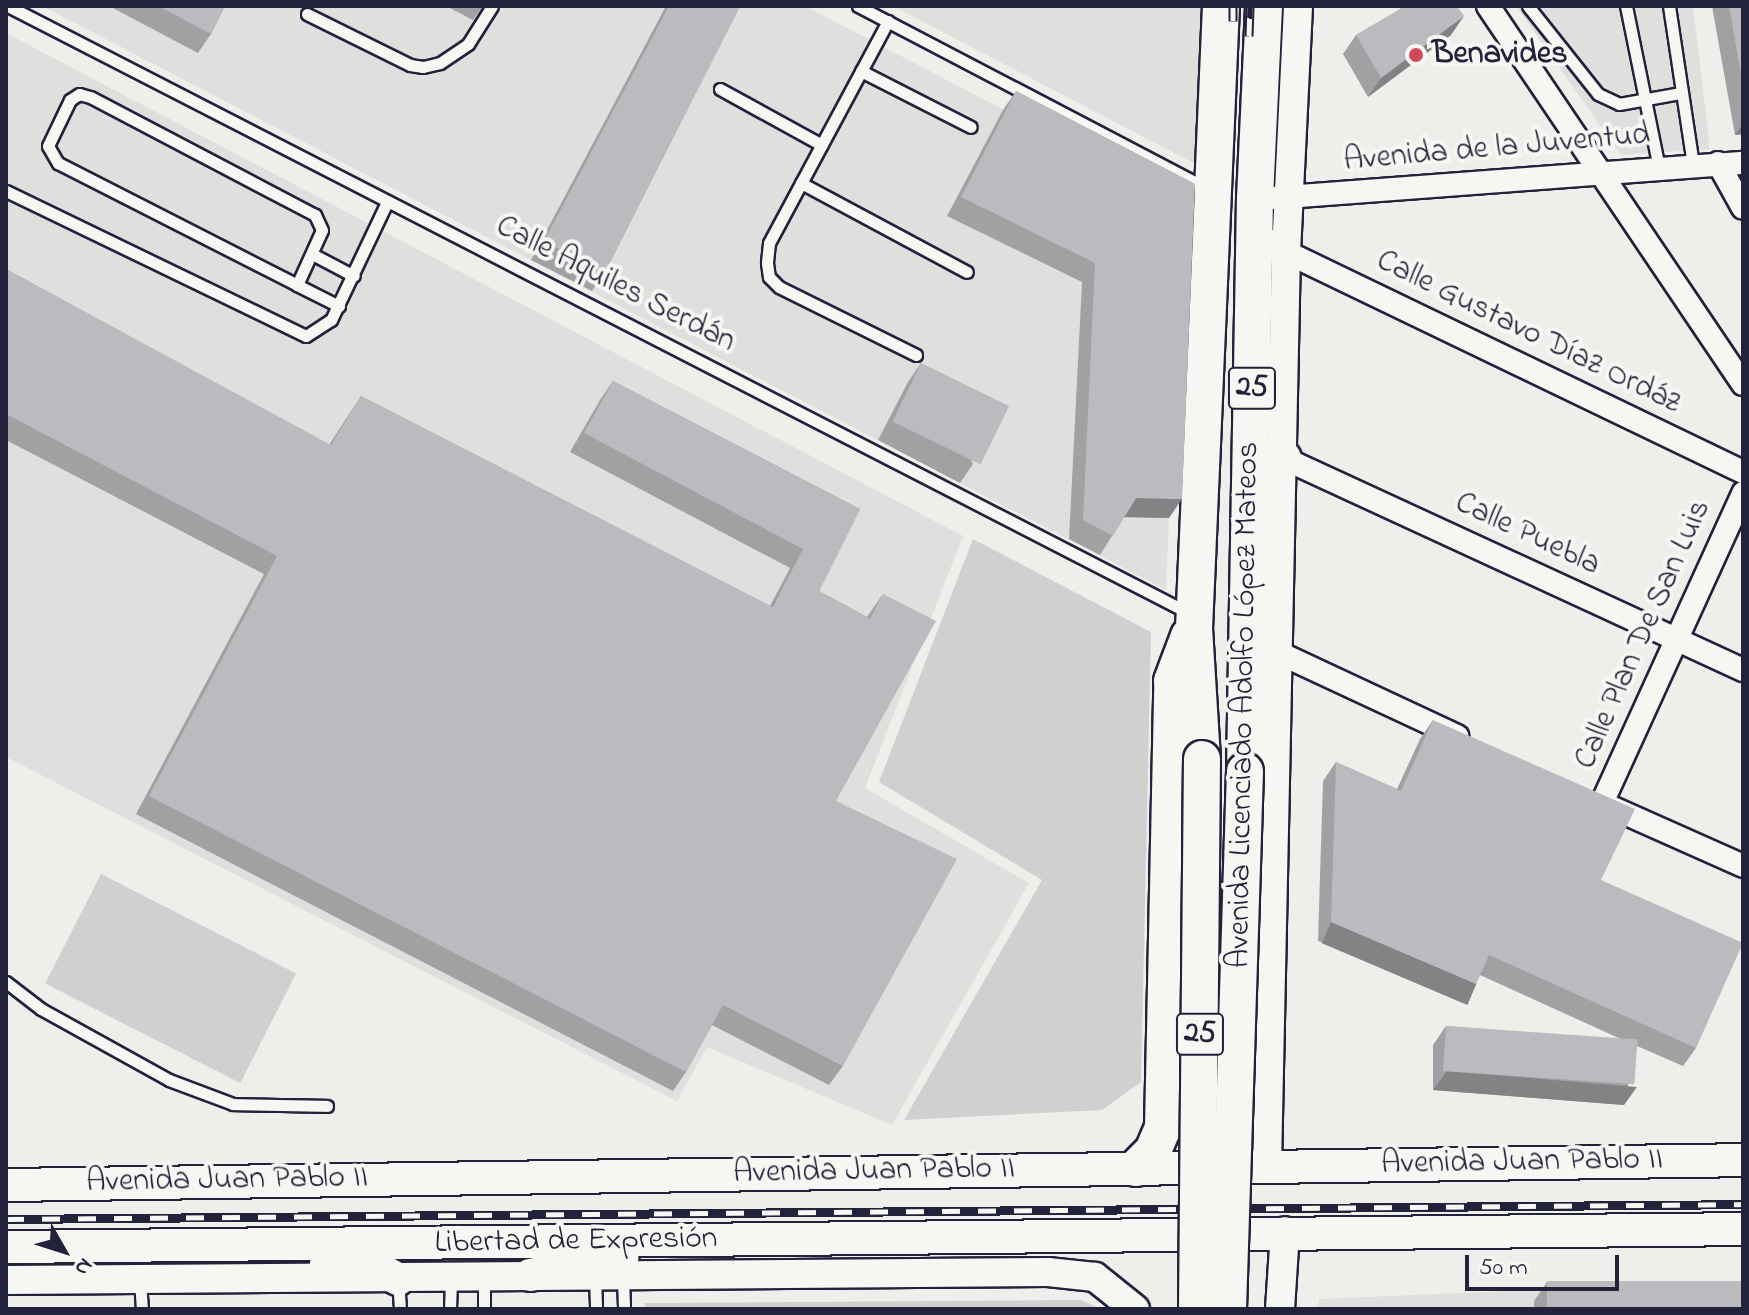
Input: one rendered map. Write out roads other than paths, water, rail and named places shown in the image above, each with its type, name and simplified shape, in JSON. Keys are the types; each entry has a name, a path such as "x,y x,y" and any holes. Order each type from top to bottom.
{"main road":[{"name":"Avenida Licenciado Adolfo López Mateos","path":"1197,1309 1202,759 1194,623 1216,193 1221,6"},
{"name":"Avenida Licenciado Adolfo López Mateos","path":"1228,1309 1251,526 1272,198 1264,6"},
{"path":"1251,526 1283,458"},
{"path":"1136,1168 1159,1142 1165,1106 1172,681 1180,648 1194,623"},
{"name":"Avenida Juan Pablo II","path":"6,1185 1743,1160"},
{"name":"Avenida Juan Pablo II","path":"6,1247 711,1243 1285,1231 1743,1229"},
{"path":"530,1275 711,1243"},
{"path":"185,1245 227,1257 378,1268 399,1294"}],"street":[{"path":"1267,1166 1286,252 1272,198 1298,6"},
{"path":"1488,6 1604,172 1743,384"},
{"path":"1718,163 1743,208"},
{"name":"Avenida de la Juventud","path":"1272,198 1743,163"},
{"name":"Calle Gustavo Díaz Ordáz","path":"1286,252 1743,472"},
{"name":"Calle Puebla","path":"1283,458 1743,670"},
{"name":"Calle Plan De San Luis","path":"1602,803 1743,493"},
{"path":"1277,652 1475,744"},
{"path":"1574,790 1743,866"},
{"path":"1165,1106 1197,1130 1216,1133 1236,1132 1270,1111"},
{"path":"1280,1309 1285,1231"},
{"name":"Libertad de Expresión","path":"6,1280 140,1280 399,1294 451,1276 1077,1273 1112,1286 1135,1309"}],"lane":[{"name":"Calle Aquiles Serdán","path":"8,6 1194,623"},
{"path":"307,14 410,65 423,67 440,63 468,44 492,6"},
{"path":"858,6 1216,193"},
{"path":"1528,6 1608,100 1643,101 1681,93"},
{"path":"1626,6 1659,168"},
{"path":"1669,6 1693,165"},
{"path":"888,21 769,243 769,277 916,355"},
{"path":"861,71 971,127"},
{"path":"720,89 822,145"},
{"path":"297,285 322,230 315,215 90,97 79,94 70,100 48,146 58,163 297,285 339,306"},
{"path":"801,183 967,272"},
{"path":"6,191 296,335 324,329 354,276 386,204"},
{"path":"312,254 354,276"},
{"path":"6,982 41,1009 169,1080 233,1104 327,1106"},
{"path":"484,1275 484,1309"},
{"path":"623,1275 624,1309"},
{"path":"450,1309 451,1276"},
{"path":"595,1276 596,1309"},
{"path":"140,1280 142,1309"}],"railway":[{"path":"1233,6 1233,21"},
{"path":"1249,36 1250,6"},
{"path":"6,1219 1743,1204"}],"place":[{"name":"Benavides","path":"1416,55"}]}
